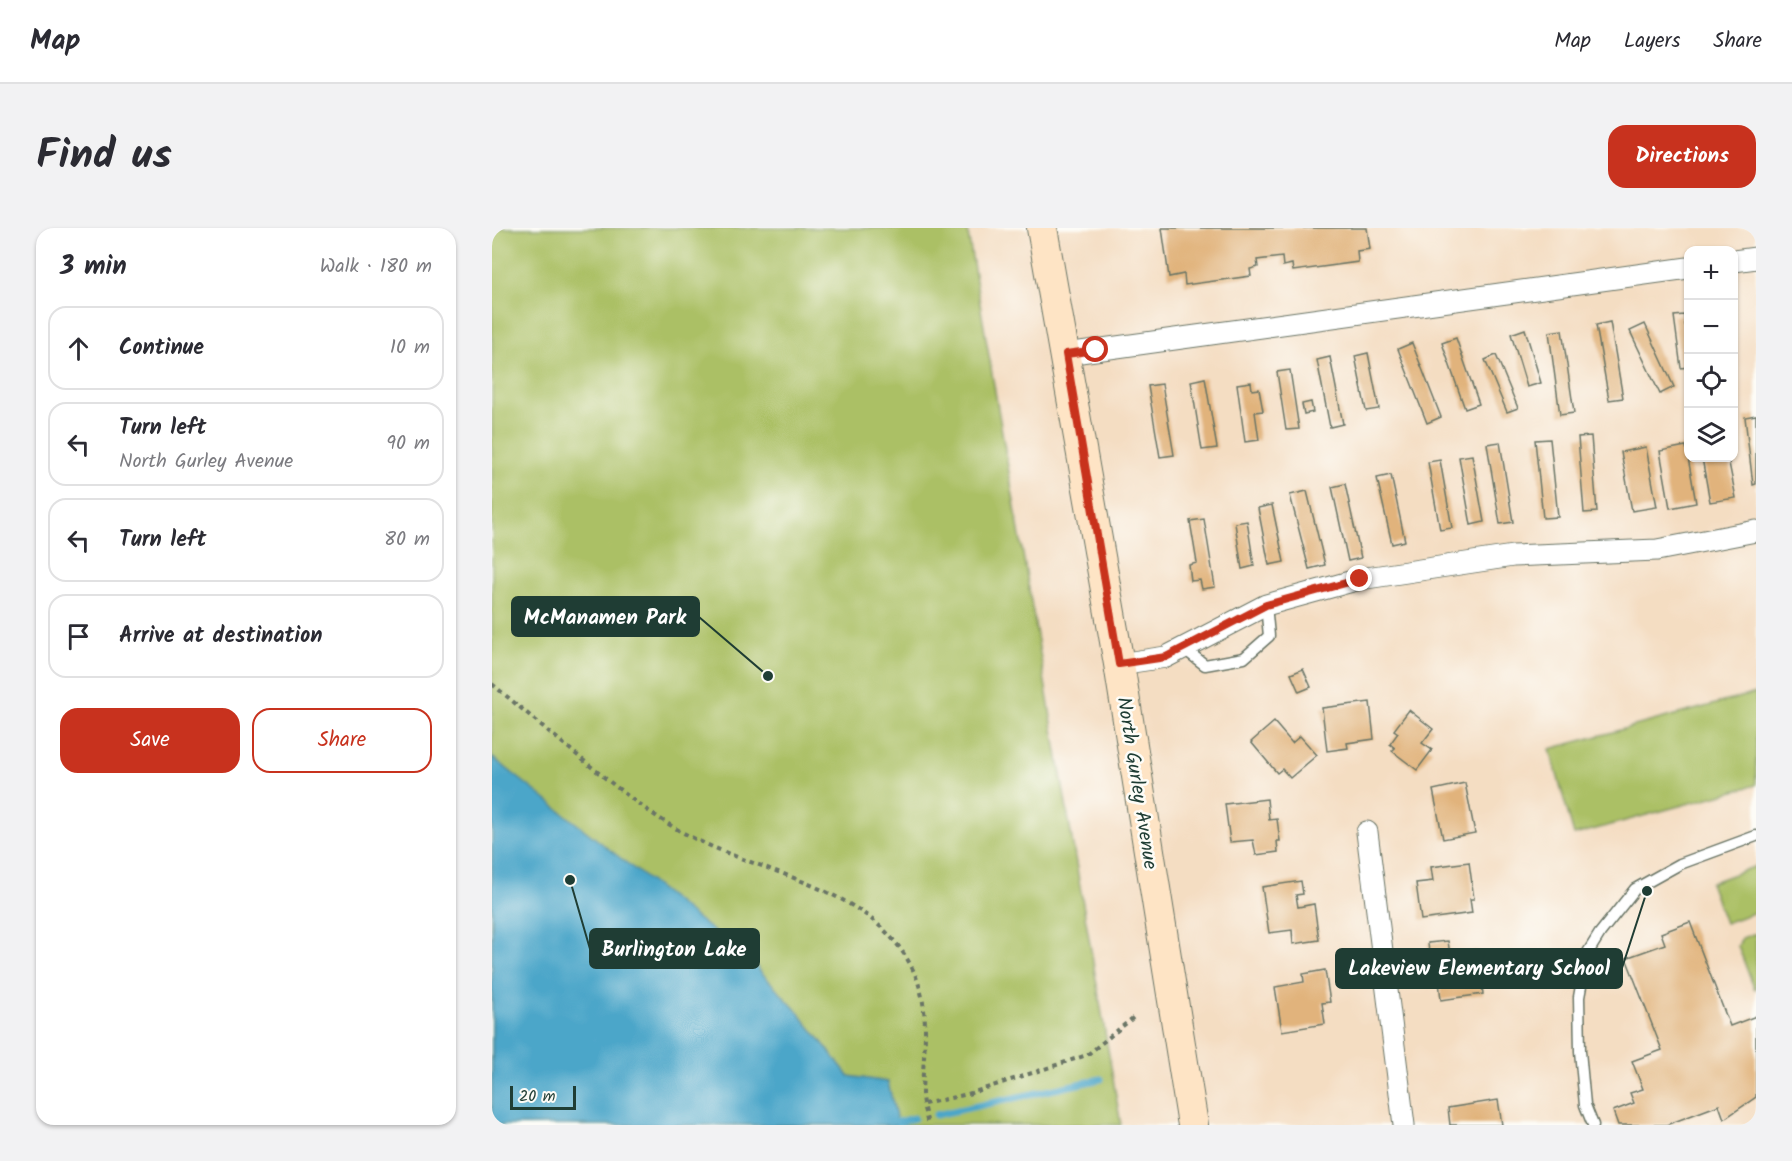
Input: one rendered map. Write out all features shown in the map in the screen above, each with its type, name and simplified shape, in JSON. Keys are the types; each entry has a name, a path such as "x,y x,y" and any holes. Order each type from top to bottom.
{"street":[{"name":"North Gurley Avenue","path":"1042,228 1119,664 1193,1125"},
{"path":"1738,260 1756,258"},
{"path":"1066,354 1684,269"},
{"path":"1119,664 1166,657 1266,605 1360,579 1513,556 1657,550 1756,531"},
{"path":"1367,832 1404,1125"}],"lane":[{"path":"1183,648 1205,665 1244,658 1269,636 1266,605"},
{"path":"1593,1125 1584,1094 1580,1051 1579,997 1587,954 1600,933 1635,889 1680,864 1756,836"}],"path":[{"path":"492,684 637,804 683,833 847,902 891,935 911,966 924,1003 926,1042 922,1096 928,1125"},
{"path":"924,1104 968,1094 1087,1055 1134,1017"}],"green space":[{"path":"492,228 967,228 1121,1125 492,1125"},
{"path":"1756,693 1756,785 1574,835 1550,749"},
{"path":"1756,866 1756,912 1725,923 1710,883"},
{"path":"1756,934 1756,989 1738,946 1742,938"}],"water":[{"path":"492,757 750,960 798,1012 849,1076 888,1082 898,1125 492,1125"}],"building":[{"path":"1162,228 1367,228 1370,249 1357,251 1358,262 1293,271 1292,264 1283,266 1282,257 1257,260 1258,267 1250,269 1251,276 1185,285 1184,274 1169,277"},
{"path":"1684,315 1684,368 1681,368 1674,316"},
{"path":"1610,322 1623,398 1609,400 1596,325"},
{"path":"1645,324 1674,387 1660,394 1630,331"},
{"path":"1525,329 1541,383 1527,387 1511,334"},
{"path":"1562,330 1574,413 1560,415 1549,332"},
{"path":"1456,338 1479,404 1465,409 1442,343"},
{"path":"1412,343 1441,417 1427,423 1398,349"},
{"path":"1368,353 1379,409 1366,411 1355,356"},
{"path":"1496,355 1518,408 1507,412 1485,360"},
{"path":"1330,357 1343,424 1330,427 1317,360"},
{"path":"1290,370 1299,429 1286,430 1277,372"},
{"path":"1205,378 1217,448 1202,450 1191,381"},
{"path":"1251,382 1252,390 1259,389 1263,411 1255,412 1259,440 1245,442 1237,384"},
{"path":"1162,384 1174,455 1160,457 1148,386"},
{"path":"1311,402 1313,412 1304,414 1302,404"},
{"path":"1756,415 1756,484 1753,485 1745,417"},
{"path":"1591,436 1597,512 1584,513 1578,437"},
{"path":"1550,439 1558,517 1543,518 1535,440"},
{"path":"1500,442 1513,522 1500,524 1487,444"},
{"path":"1684,446 1684,462 1689,462 1696,503 1670,508 1660,451"},
{"path":"1646,447 1657,507 1632,511 1621,452"},
{"path":"1472,455 1484,522 1471,525 1459,457"},
{"path":"1440,460 1452,528 1440,530 1428,462"},
{"path":"1703,462 1729,462 1736,498 1710,502"},
{"path":"1391,475 1405,541 1392,544 1377,478"},
{"path":"1345,484 1361,558 1348,561 1332,487"},
{"path":"1307,491 1325,565 1309,569 1290,495"},
{"path":"1272,505 1284,562 1269,565 1258,508"},
{"path":"1204,519 1215,587 1202,589 1200,580 1191,581 1189,565 1197,563 1190,521"},
{"path":"1247,521 1254,566 1242,569 1235,523"},
{"path":"1303,669 1311,687 1299,692 1291,674"},
{"path":"1370,702 1374,739 1347,743 1348,748 1327,751 1322,708"},
{"path":"1409,710 1433,729 1422,743 1432,750 1417,770 1392,751 1395,748 1390,744 1398,733 1394,730"},
{"path":"1274,722 1292,743 1300,736 1317,755 1290,778 1282,769 1277,773 1251,742"},
{"path":"1465,783 1475,833 1443,839 1433,790"},
{"path":"1267,799 1269,820 1277,819 1280,841 1277,841 1278,852 1256,855 1253,840 1230,842 1225,804"},
{"path":"1469,862 1474,899 1470,899 1472,913 1421,920 1416,883 1433,881 1431,867"},
{"path":"1301,881 1303,894 1296,895 1298,907 1314,904 1319,940 1293,944 1292,930 1269,933 1262,887"},
{"path":"1690,922 1730,1026 1756,1016 1756,1097 1724,1119 1719,1105 1666,1125 1618,1125 1613,1111 1634,1103 1630,1093 1643,1089 1632,1061 1662,1050 1626,958 1665,944 1661,933"},
{"path":"1448,941 1450,955 1478,951 1483,994 1441,1000 1439,981 1432,982 1428,943"},
{"path":"1325,970 1330,1002 1322,1003 1325,1024 1282,1031 1275,987 1304,982 1303,974"},
{"path":"1498,1100 1502,1125 1450,1125 1448,1108"}],"waterway":[{"path":"936,1115 1101,1079"},
{"path":"898,1122 914,1118"}],"place":[{"name":"McManamen Park","path":"768,676"},
{"name":"Burlington Lake","path":"570,880"},
{"name":"Lakeview Elementary School","path":"1647,891"}],"route":[{"path":"1096,350 1066,354 1119,664 1166,657 1266,605 1360,579"}]}
